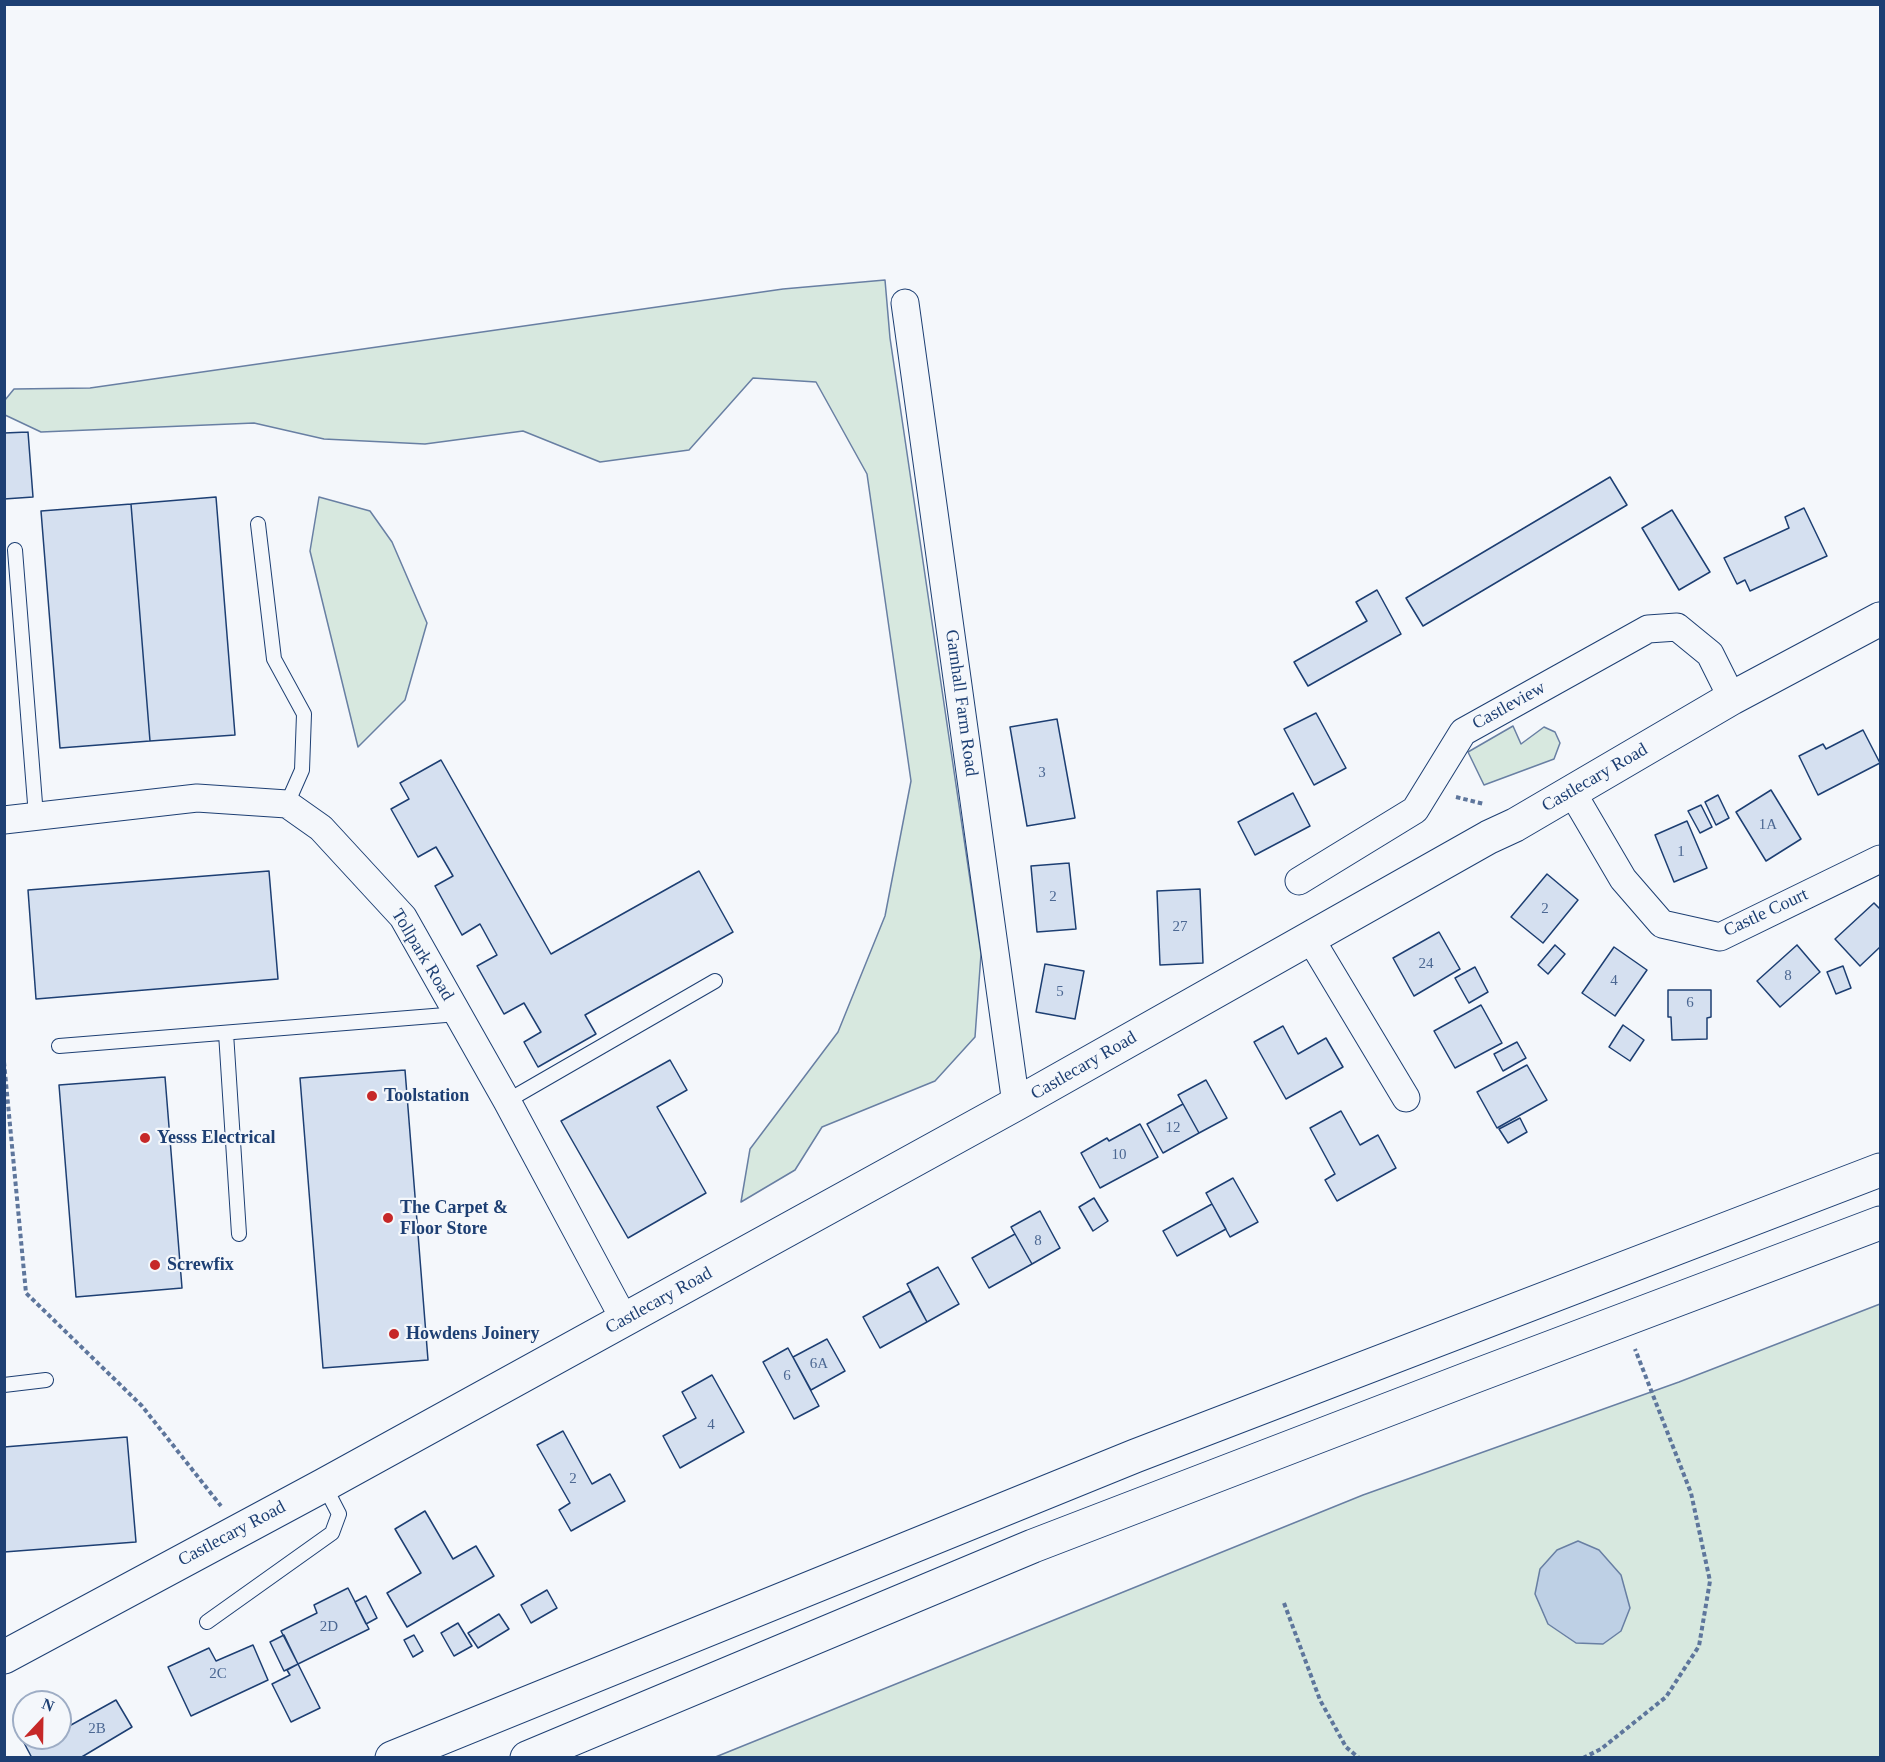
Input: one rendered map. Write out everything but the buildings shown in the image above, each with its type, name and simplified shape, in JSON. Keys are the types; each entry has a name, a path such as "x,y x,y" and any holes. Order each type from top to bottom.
{"main road":[{"name":"Castlecary Road","path":"4,1657 324,1485 1016,1104 1489,837 1515,825 1732,698 1881,619"},
{"path":"392,1758 1135,1456 1881,1170"},
{"path":"526,1758 1034,1546 1881,1223"}],"street":[{"name":"Garnhall Farm Road","path":"905,303 1016,1104"},
{"name":"Castleview","path":"1299,881 1415,810 1463,732 1648,628 1677,627 1710,654 1732,698"},
{"name":"Castle Court","path":"1572,792 1623,879 1662,924 1720,937 1881,859"},
{"path":"4,820 197,798 287,804"},
{"name":"Tollpark Road","path":"287,804 321,828 403,917 507,1101 624,1320"},
{"path":"1310,938 1406,1098"}],"lane":[{"path":"258,524 274,659 304,714 302,770 287,804"},
{"path":"15,550 36,816"},
{"path":"507,1101 715,981"},
{"path":"59,1046 458,1014"},
{"path":"226,1033 239,1234"},
{"path":"4,1385 46,1380"},
{"path":"207,1622 332,1533 339,1514 324,1485"}],"path":[{"path":"4,1062 26,1293 142,1406 239,1530"},
{"path":"1583,1758 1601,1749 1666,1698 1699,1646 1710,1581 1691,1493 1624,1320"},
{"path":"1284,1603 1320,1700 1346,1747 1359,1758"}],"shaded area":[{"path":"885,280 890,338 981,954 975,1037 935,1081 822,1127 795,1170 741,1202 750,1149 838,1032 885,916 911,781 867,474 816,382 753,378 689,450 600,462 523,431 425,444 324,439 254,423 41,432 5,415 5,400 14,389 90,388 783,289"},
{"path":"319,497 370,511 392,542 427,623 405,700 358,747 310,551"},
{"path":"1513,726 1521,744 1544,727 1555,732 1560,743 1554,759 1484,785 1468,752"},
{"path":"1880,1304 1880,1757 713,1758 1363,1495 1679,1382"}],"water":[{"path":"1578,1541 1599,1550 1621,1575 1630,1608 1621,1631 1603,1644 1576,1643 1548,1624 1535,1594 1540,1569 1557,1550"}],"place":[{"name":"Toolstation","path":"372,1096"},
{"name":"Yesss Electrical","path":"145,1138"},
{"name":"The Carpet & Floor Store","path":"388,1218"},
{"name":"Screwfix","path":"155,1265"},
{"name":"Howdens Joinery","path":"394,1334"}]}
